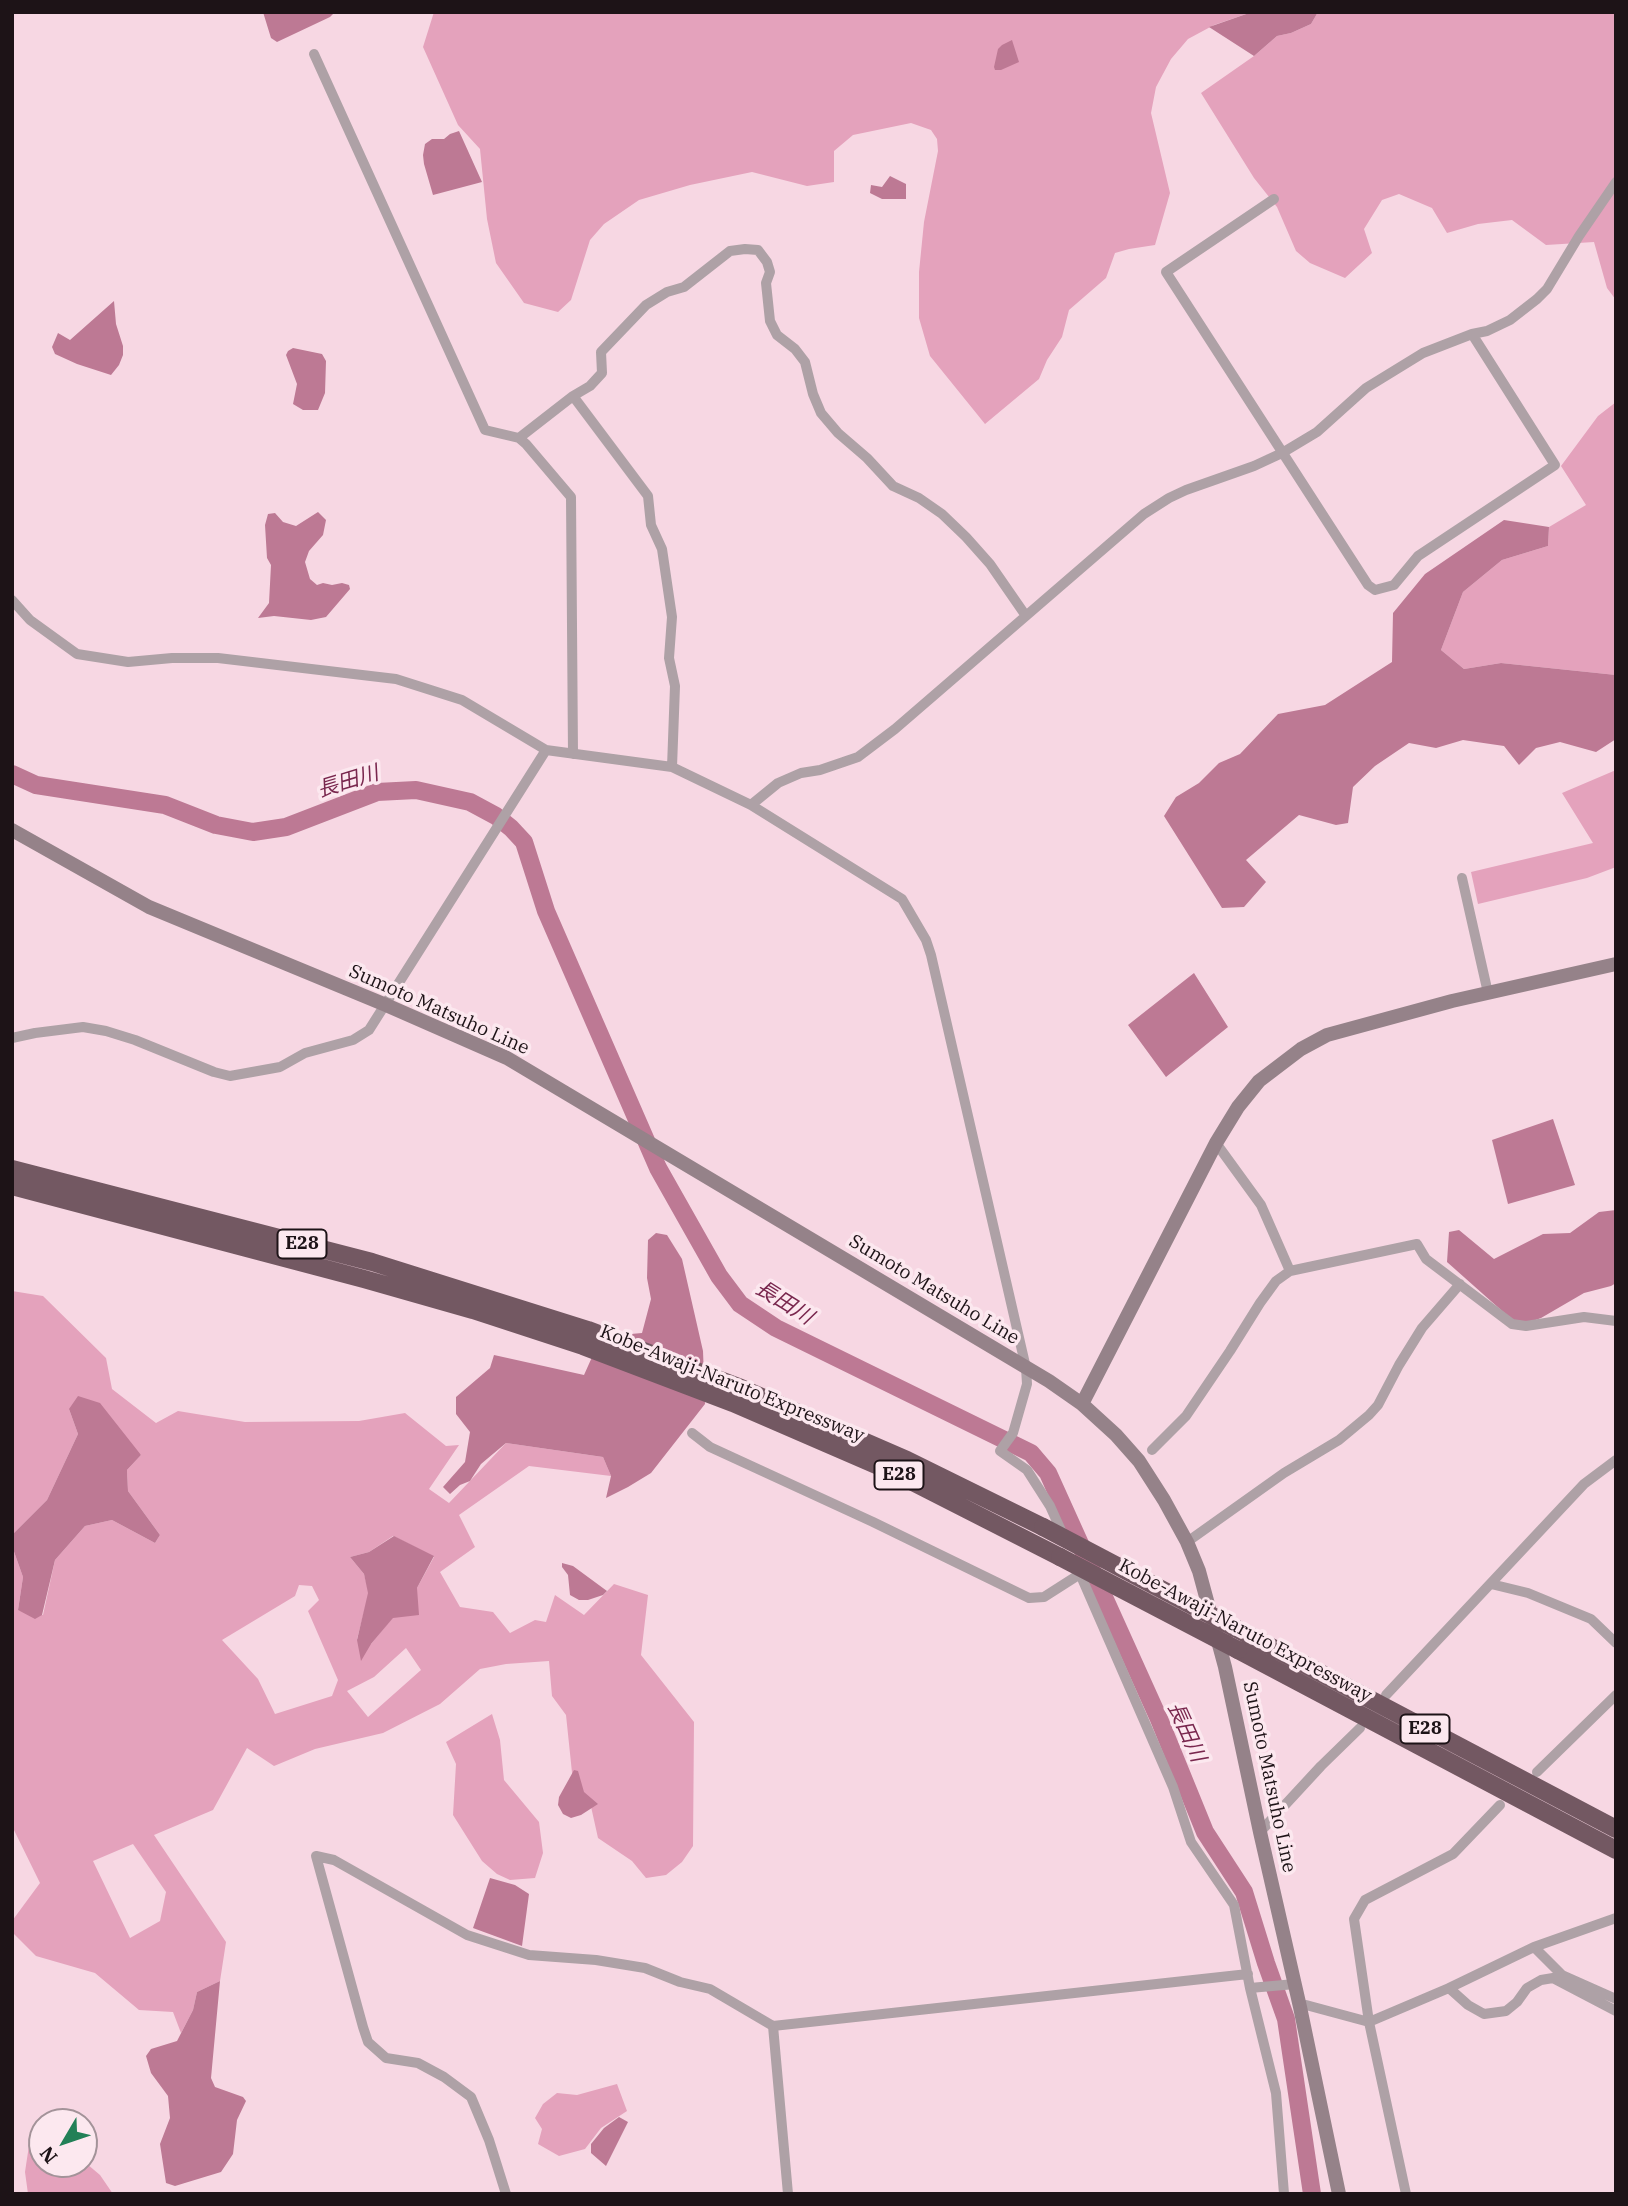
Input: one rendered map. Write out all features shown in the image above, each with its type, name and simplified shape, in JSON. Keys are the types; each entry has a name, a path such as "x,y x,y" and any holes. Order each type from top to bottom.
{"highway":[{"name":"Kobe-Awaji-Naruto Expressway","path":"12,1169 372,1262 585,1338 906,1460 1043,1527 1616,1829"},
{"name":"Kobe-Awaji-Naruto Expressway","path":"12,1186 585,1338"},
{"name":"Kobe-Awaji-Naruto Expressway","path":"737,1396 1060,1557 1616,1850"}],"main road":[{"name":"Sumoto Matsuho Line","path":"12,830 149,907 507,1058 1026,1368 1082,1404 1116,1435 1139,1461 1164,1500 1199,1570 1225,1667 1339,2194"},
{"path":"1082,1404 1216,1143 1238,1107 1259,1082 1301,1049 1327,1035 1488,993 1616,964"}],"street":[{"path":"314,54 485,430 519,438 571,496 572,754"},
{"path":"751,805 778,783 801,773 858,757 895,729 1144,514 1168,498 1282,453 1317,432 1366,388 1423,352 1487,331 1510,320 1547,289 1616,182"},
{"path":"1274,199 1166,272 1368,585 1375,590 1394,585 1418,556 1555,465 1472,334"},
{"path":"519,438 590,386 602,373 601,352 646,305 667,292 684,287 730,251 745,248 758,250 767,262 770,272 766,283 770,321 777,335 795,349 805,362 821,413 893,486 919,498 942,514 966,537 990,564 1026,616"},
{"path":"573,396 648,496 651,525 663,549 672,617 669,658 675,687 671,767"},
{"path":"12,600 30,620 77,654 128,662 172,658 218,659 396,679 462,700 546,750 671,767 751,805 902,899 932,955 1026,1368 1027,1384 1013,1433 1000,1451 1027,1470 1050,1506 1173,1787 1191,1842 1234,1905 1250,1988 1276,2093 1284,2194"},
{"path":"12,1038 35,1032 83,1027 106,1031 230,1076 280,1067 305,1053 352,1040 369,1030 386,1005 546,750"},
{"path":"1462,878 1488,993"},
{"path":"1216,1143 1261,1205 1290,1271"},
{"path":"1152,1450 1186,1416 1260,1303 1276,1281 1290,1271 1417,1244 1426,1259 1512,1324 1519,1326 1584,1317 1616,1321"},
{"path":"1187,1542 1284,1473 1339,1440 1369,1415 1378,1405 1422,1328 1460,1284"},
{"path":"692,1433 710,1447 1029,1598 1044,1597 1080,1574"},
{"path":"1386,1695 1584,1484 1616,1460"},
{"path":"1491,1584 1528,1593 1591,1619 1616,1643"},
{"path":"1537,1772 1616,1695"},
{"path":"1260,1832 1360,1728"},
{"path":"1406,2194 1369,2022 1354,1919 1365,1900 1453,1854 1500,1805"},
{"path":"506,2194 489,2140 471,2097 444,2077 418,2063 386,2058 369,2042 316,1856 334,1860 467,1935 529,1955 645,1968 680,1982 710,1989 773,2026 1248,1974"},
{"path":"1300,2007 1306,2005 1369,2022 1449,1988 1534,1947 1616,1918"},
{"path":"1534,1947 1562,1975 1616,1998"},
{"path":"1449,1988 1468,2005 1484,2014 1506,2011 1527,1988 1541,1980 1553,1978 1616,2011"},
{"path":"1250,1988 1295,1983"},
{"path":"773,2026 788,2194"}],"shaded area":[{"path":"263,12 334,13 277,42 271,38"},
{"path":"434,12 1252,12 1214,25 1188,39 1171,59 1156,87 1151,113 1170,193 1155,245 1115,253 1106,278 1069,310 1062,337 1047,360 1039,379 985,424 930,356 919,318 919,272 924,222 938,151 937,139 931,130 911,123 853,135 834,151 834,182 807,186 752,172 690,185 639,200 604,224 590,240 571,300 558,312 524,303 496,263 487,219 480,149 458,125 423,47"},
{"path":"1252,12 1318,12 1311,24 1277,36 1254,56 1209,27"},
{"path":"1318,12 1616,12 1616,300 1607,288 1594,242 1546,245 1512,220 1478,224 1447,233 1432,208 1399,194 1382,200 1364,229 1372,253 1345,278 1310,263 1296,251 1277,207 1254,178 1201,93 1254,56 1277,36 1311,24"},
{"path":"1012,40 1019,62 995,70 998,49"},
{"path":"459,131 482,182 433,195 424,164 425,144 432,139 444,139"},
{"path":"890,176 906,184 906,199 882,199 870,193 871,185 882,187"},
{"path":"114,301 123,355 111,375 55,354 52,347 58,333 70,340"},
{"path":"293,348 322,354 326,361 325,393 318,410 303,410 293,404 297,384 286,355"},
{"path":"1616,402 1616,675 1501,663 1464,669 1441,650 1463,592 1502,560 1548,546 1549,527 1586,505 1561,466 1598,416"},
{"path":"318,512 326,520 323,535 309,551 305,562 310,579 317,585 342,583 349,585 350,589 326,617 311,620 274,616 258,618 269,603 271,565 267,558 265,525 268,514 275,513 283,522 296,526"},
{"path":"1504,520 1549,527 1548,546 1502,560 1463,592 1441,650 1464,669 1501,663 1616,675 1616,739 1596,752 1560,742 1536,748 1519,765 1504,746 1463,740 1436,748 1409,743 1375,766 1353,787 1348,823 1336,825 1299,815 1246,860 1266,882 1244,907 1222,908 1164,816 1176,797 1199,783 1219,763 1240,754 1278,714 1325,705 1392,662 1393,613 1425,574"},
{"path":"1616,770 1616,867 1587,878 1478,904 1471,872 1593,843 1562,793"},
{"path":"1194,973 1228,1027 1166,1077 1128,1025"},
{"path":"1553,1119 1575,1185 1508,1204 1492,1140"},
{"path":"1616,1210 1616,1283 1584,1293 1541,1318 1519,1326 1447,1262 1449,1232 1459,1230 1494,1259 1543,1234 1570,1233 1599,1212"},
{"path":"656,1233 667,1235 682,1259 703,1351 705,1404 651,1473 606,1498 611,1476 603,1457 506,1443 481,1464 470,1481 450,1494 443,1487 465,1462 470,1432 456,1414 456,1397 490,1368 494,1355 584,1375 597,1346 620,1335 642,1333 651,1299 647,1278 648,1240"},
{"path":"12,1291 43,1296 106,1358 112,1389 156,1423 178,1411 245,1422 359,1421 405,1413 446,1446 459,1445 429,1489 449,1503 506,1443 603,1457 611,1476 529,1466 459,1515 475,1547 440,1572 460,1607 493,1612 510,1633 535,1620 546,1622 555,1595 584,1615 614,1584 648,1595 641,1655 694,1722 693,1846 682,1862 666,1875 646,1878 632,1861 598,1838 590,1802 573,1782 566,1715 552,1696 549,1661 480,1669 440,1704 383,1733 315,1749 274,1766 247,1748 213,1810 154,1835 226,1942 220,1981 197,1992 193,2010 181,2033 173,2012 139,2010 95,1973 36,1956 12,1932 12,1921 40,1883 12,1826 12,1546 23,1577 18,1610 43,1615 55,1560 85,1526 112,1520 155,1543 160,1535 128,1491 127,1470 141,1455 69,1409 78,1434 47,1500 12,1535","holes":["393,1536 434,1557 417,1588 371,1644 357,1639 369,1593 364,1574 350,1557 369,1552","299,1585 312,1586 319,1600 308,1611 338,1680 332,1696 275,1714 258,1679 222,1640 295,1596","406,1648 421,1670 368,1717 347,1691 374,1677","133,1844 166,1892 160,1921 130,1938 93,1861"]},
{"path":"78,1396 100,1403 141,1455 127,1470 128,1491 160,1535 155,1543 112,1520 85,1526 55,1560 42,1615 35,1619 18,1610 23,1577 12,1546 12,1535 47,1500 78,1434 69,1409"},
{"path":"394,1536 434,1556 417,1588 419,1615 393,1618 371,1644 361,1661 357,1640 368,1593 364,1574 350,1557 369,1552"},
{"path":"562,1563 573,1566 607,1591 588,1600 579,1600 570,1595 568,1575"},
{"path":"492,1714 500,1740 504,1780 539,1822 543,1853 535,1878 510,1880 497,1874 482,1861 453,1815 456,1764 446,1742"},
{"path":"574,1770 578,1771 584,1792 598,1804 571,1818 563,1814 558,1805 559,1797"},
{"path":"490,1878 515,1885 529,1894 522,1946 473,1928"},
{"path":"220,1981 211,2078 215,2087 243,2097 246,2101 237,2120 233,2154 221,2172 175,2186 166,2183 160,2144 170,2118 168,2096 151,2073 146,2056 151,2049 177,2041 193,2010 197,1992"},
{"path":"617,2084 627,2111 601,2128 585,2149 559,2156 538,2144 542,2129 535,2118 543,2104 557,2093 577,2095"},
{"path":"619,2117 628,2122 606,2166 591,2153 591,2144 604,2128"},
{"path":"28,2152 28,2178 98,2178 98,2173 113,2194 28,2194 25,2172"}],"waterway":[{"name":"長田川","path":"12,774 36,785 165,805 216,825 253,832 286,827 377,792 416,790 470,802 496,816 524,842 546,911 658,1168 719,1276 740,1304 776,1328 1031,1453 1048,1473 1159,1719 1205,1832 1244,1892 1286,2019 1312,2194"}]}
